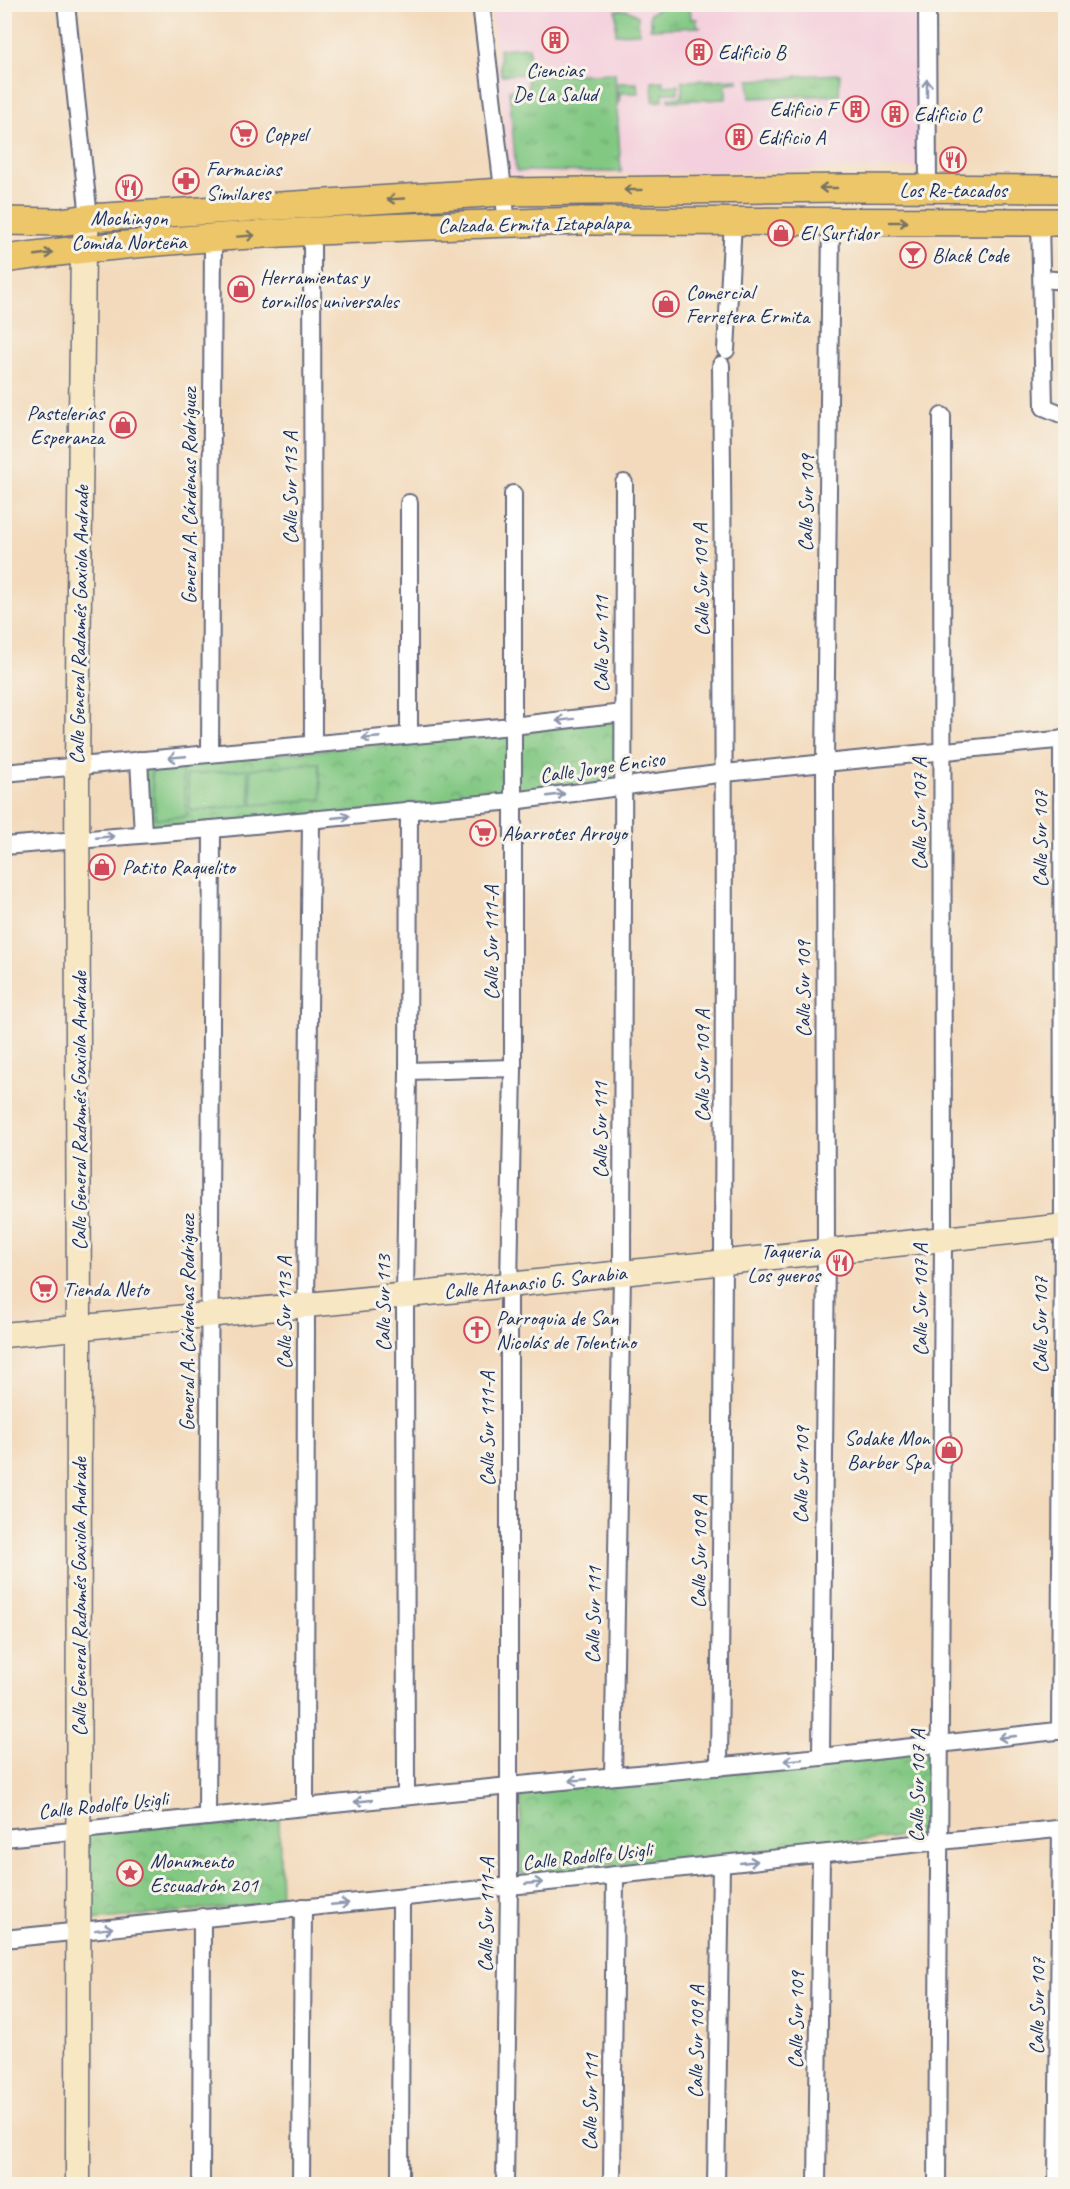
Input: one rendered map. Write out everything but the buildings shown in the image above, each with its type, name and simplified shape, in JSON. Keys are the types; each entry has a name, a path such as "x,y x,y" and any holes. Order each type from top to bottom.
{"main road":[{"name":"Calzada Ermita Iztapalapa","path":"4,221 60,222 89,218 503,192 1065,189"},
{"path":"581,190 581,221"},
{"path":"432,196 434,226"},
{"name":"Calzada Ermita Iztapalapa","path":"4,259 83,248 213,238 507,223 1053,221"},
{"name":"Calzada Ermita Iztapalapa","path":"4,239 27,234 60,222"}],"street":[{"path":"66,4 89,218"},
{"path":"481,4 507,223"},
{"path":"927,4 928,188"},
{"name":"Calle General Radamés Gaxiola Andrade","path":"78,2184 80,1931 77,766 83,248 89,218"},
{"path":"1044,407 1042,279 1053,221"},
{"name":"Calle Sur 109 A","path":"719,1767 724,1262 724,357 733,222"},
{"name":"Calle Sur 109","path":"821,1757 826,1252 825,763 831,222"},
{"name":"Calle Sur 113 A","path":"312,232 313,744"},
{"name":"General A. Cárdenas Rodríguez","path":"210,754 213,238"},
{"path":"1042,279 1065,281"},
{"path":"1044,407 1065,409"},
{"path":"1044,407 1065,416"},
{"name":"Calle Sur 107 A","path":"937,2184 943,1240 942,416"},
{"name":"Calle Sur 111","path":"613,1776 622,1274 624,483"},
{"name":"Calle Sur 111-A","path":"505,2184 509,1886 509,1285 513,1068 513,494"},
{"path":"409,503 409,735"},
{"path":"4,772 513,726 623,713"},
{"name":"Calle Jorge Enciso","path":"4,846 513,801 725,773 1064,739"},
{"name":"Calle Sur 107","path":"1063,1731 1064,739"},
{"path":"139,760 143,834"},
{"name":"Calle Sur 113","path":"406,1796 405,1296 409,810"},
{"name":"Calle Sur 113 A","path":"305,1806 306,1305 311,819"},
{"name":"General A. Cárdenas Rodríguez","path":"207,1817 212,829"},
{"path":"408,1071 513,1068"},
{"name":"Calle Atanasio G. Sarabia","path":"4,1335 622,1274 1064,1226"},
{"name":"Calle Rodolfo Usigli","path":"4,1838 1063,1731"},
{"name":"Calle Sur 107","path":"1057,2184 1063,1828"},
{"name":"Calle Rodolfo Usigli","path":"4,1939 1063,1828"},
{"name":"Calle Sur 109","path":"817,2184 821,1855"},
{"name":"Calle Sur 109 A","path":"716,2184 721,1865"},
{"name":"Calle Sur 111","path":"612,2184 615,1875"},
{"path":"400,2184 401,1898"},
{"path":"301,2184 303,1907"},
{"path":"201,2184 202,1917"}],"shaded area":[{"path":"491,5 918,5 922,168 510,176"}],"green space":[{"path":"690,5 691,19 697,19 697,26 701,27 650,29 652,22 650,22 650,14 662,6"},
{"path":"616,10 628,10 638,16 639,33 616,34"},
{"path":"529,47 530,74 501,75 499,49"},
{"path":"615,73 621,172 516,171 509,90 528,89 527,76"},
{"path":"840,74 839,95 750,98 749,80"},
{"path":"738,79 738,82 726,83 726,99 669,101 669,98 682,97 682,81"},
{"path":"663,81 663,86 678,85 678,93 663,93 663,101 653,102 652,82"},
{"path":"618,83 637,83 638,93 620,93 619,104"},
{"path":"617,721 620,779 513,801 146,827 143,767"},
{"path":"319,763 322,799 253,805 250,769"},
{"path":"182,768 187,816 156,819 151,771"},
{"path":"247,769 251,805 190,811 187,775"},
{"path":"928,1750 929,1834 520,1875 521,1790"},
{"path":"279,1814 281,1903 91,1920 87,1832"}],"place":[{"name":"Ciencias De La Salud","path":"555,40"},
{"name":"Edificio B","path":"699,52"},
{"name":"Edificio F","path":"856,109"},
{"name":"Edificio C","path":"895,114"},
{"name":"Coppel","path":"244,134"},
{"name":"Edificio A","path":"739,137"},
{"name":"Los Re-tacados","path":"953,160"},
{"name":"Farmacias Similares","path":"186,181"},
{"name":"Mochingon Comida Norteña","path":"129,188"},
{"name":"El Surtidor","path":"781,233"},
{"name":"Black Code","path":"913,255"},
{"name":"Herramientas y tornillos universales","path":"241,289"},
{"name":"Comercial Ferretera Ermita","path":"666,304"},
{"name":"Pastelerías Esperanza","path":"123,425"},
{"name":"Abarrotes Arroyo","path":"483,833"},
{"name":"Patito Raquelito","path":"102,867"},
{"name":"Taqueria Los gueros","path":"840,1263"},
{"name":"Tienda Neto","path":"44,1289"},
{"name":"Parroquia de San Nicolás de Tolentino","path":"477,1330"},
{"name":"Sodake Mon Barber Spa","path":"949,1450"},
{"name":"Monumento Escuadrón 201","path":"130,1873"}]}
